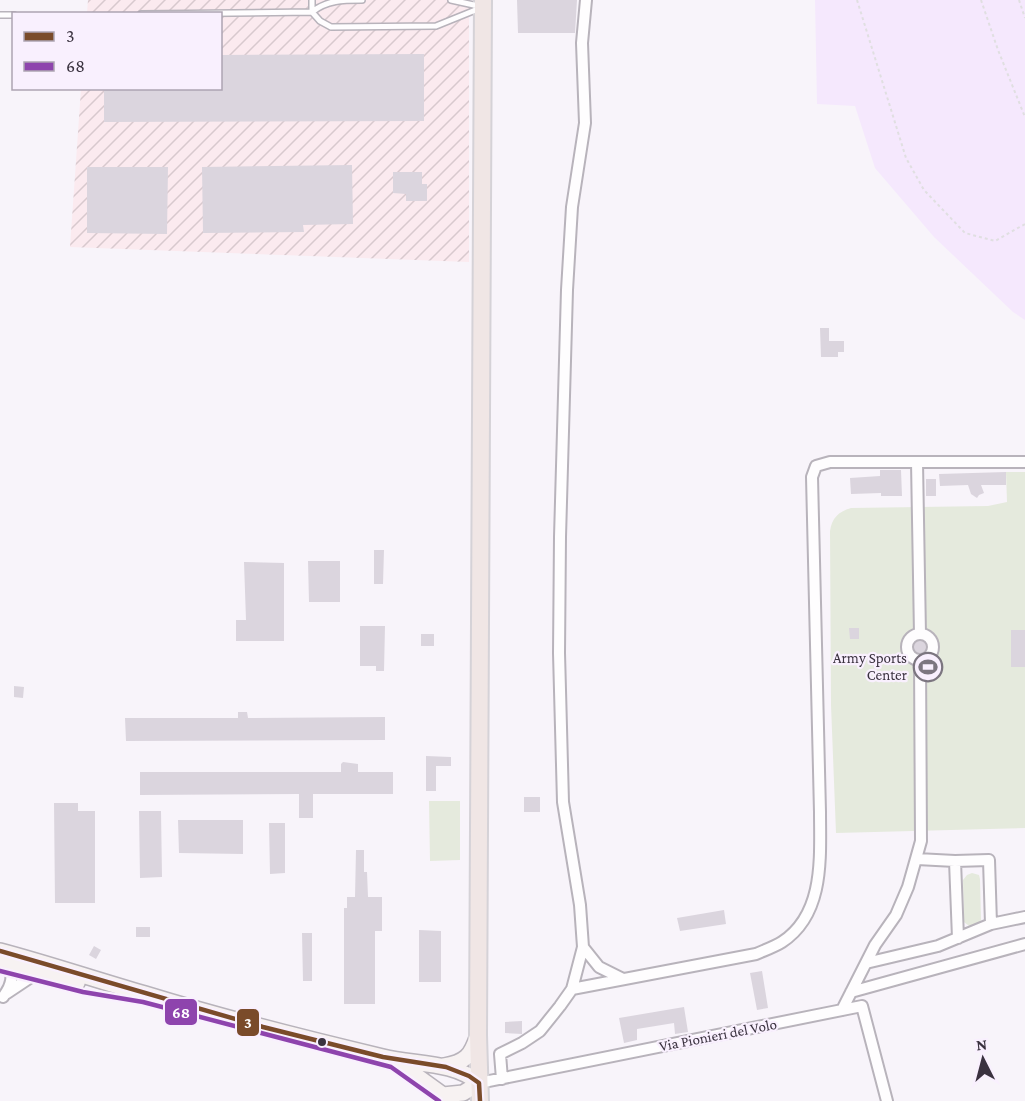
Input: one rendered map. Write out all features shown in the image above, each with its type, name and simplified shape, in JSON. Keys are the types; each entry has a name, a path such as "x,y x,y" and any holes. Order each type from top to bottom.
{"main road":[{"path":"480,1101 478,1035 483,4"},
{"path":"0,951 146,994 394,1060 444,1067 469,1075 479,1083"},
{"path":"3,962 85,985 146,994"},
{"path":"444,1067 458,1064 468,1057 478,1035"},
{"path":"394,1060 442,1097 463,1093 479,1083"}],"street":[{"path":"502,1078 500,1053 522,1043 540,1031 572,989 583,947 580,905 563,801 559,653 567,290 572,207 585,123 582,43 586,0"},
{"path":"572,989 756,954 783,942 801,924 813,903 819,867 820,812 812,477 816,466 830,462 1025,462"},
{"path":"917,462 920,634"},
{"path":"920,634 928,637 933,649 928,657 920,660 913,657 907,647 912,637 920,634"},
{"path":"842,1010 875,945 896,915 921,841 923,815 920,660"},
{"path":"916,859 989,860 991,924"},
{"path":"955,861 958,938"},
{"path":"866,963 938,946 991,924 1025,917"},
{"path":"851,992 1025,944"},
{"path":"583,947 600,967 623,978"},
{"path":"1,998 10,987 12,979 3,962"},
{"path":"1,998 37,973"},
{"name":"Via Pionieri del Volo","path":"479,1083 862,1006 886,1101"}],"lane":[{"path":"312,0 312,12 330,27 436,26 483,4"},
{"path":"222,13 312,12 321,4 332,0 362,0"},
{"path":"451,0 483,4"}],"path":[{"path":"857,0 906,158 924,190 965,233 995,241 1025,224"},
{"path":"981,0 1025,117"},
{"path":"1019,0 1025,18"}],"shaded area":[{"path":"88,0 469,0 469,262 70,247 81,90 222,90 222,12 87,12"},
{"path":"815,0 1025,0 1025,320 1013,312 934,237 875,168 855,106 817,104"},
{"name":"Army Sports Center","path":"1006,472 1025,472 1025,828 836,833 831,705 830,531 832,522 843,511 851,508 988,506 1007,502"},
{"path":"429,801 460,801 460,860 430,861"},
{"path":"972,873 979,875 980,879 981,920 978,925 973,926 964,922 963,880"}],"building":[{"path":"517,0 577,0 575,33 518,33"},
{"path":"424,54 424,121 104,122 104,90 222,90 222,55"},
{"path":"352,165 353,224 303,225 304,232 203,233 202,167"},
{"path":"87,167 168,167 167,234 87,233"},
{"path":"393,172 422,172 422,184 427,184 427,201 406,201 406,194 393,193"},
{"path":"820,328 829,328 829,341 844,341 844,352 838,352 838,357 821,357"},
{"path":"880,470 901,470 902,496 881,496 881,493 851,494 850,478 880,476"},
{"path":"1006,472 1006,485 981,485 984,493 977,498 971,494 968,485 940,486 939,474"},
{"path":"926,479 936,479 936,496 926,496"},
{"path":"374,550 384,550 383,584 374,584"},
{"path":"308,561 340,561 340,602 309,602"},
{"path":"244,562 284,563 284,641 236,641 236,620 246,620"},
{"path":"360,626 385,626 384,671 376,671 376,666 360,666"},
{"path":"849,628 859,628 859,639 850,639"},
{"path":"1011,630 1025,630 1025,667 1011,667"},
{"path":"421,634 434,634 434,646 421,646"},
{"path":"917,641 927,644 926,651 916,654 912,650 912,645"},
{"path":"14,686 24,687 23,698 14,697"},
{"path":"238,712 247,712 248,718 385,717 385,740 126,741 125,718 238,718"},
{"path":"426,756 451,757 451,766 436,766 436,791 426,791"},
{"path":"343,762 358,764 358,772 393,772 393,794 313,794 313,818 299,818 299,794 140,795 140,772 341,772"},
{"path":"524,797 540,797 540,812 524,812"},
{"path":"54,803 78,803 78,811 95,811 95,903 55,903"},
{"path":"139,811 161,811 162,877 140,878"},
{"path":"178,820 243,820 243,854 179,853"},
{"path":"269,823 285,823 285,873 270,874"},
{"path":"356,850 364,850 364,872 367,872 368,897 382,897 382,931 375,931 375,1004 344,1004 344,908 347,908 347,897 355,897"},
{"path":"724,910 726,924 680,931 677,918"},
{"path":"136,927 150,927 150,937 136,937"},
{"path":"419,930 441,931 441,982 419,982"},
{"path":"302,933 312,933 312,981 303,981"},
{"path":"94,946 101,950 96,959 89,955"},
{"path":"762,971 768,1008 757,1010 750,973"},
{"path":"684,1007 688,1032 675,1034 674,1023 637,1029 637,1040 624,1043 619,1018"},
{"path":"522,1021 522,1034 505,1033 505,1022"}],"transit line":[{"name":"3","path":"0,951 263,1027 383,1057 446,1067 469,1076 479,1083 480,1101"},
{"name":"68","path":"0,971 83,992 143,1002 391,1067 439,1101"}],"place":[{"name":"Army Sports Center","path":"928,667"}]}
